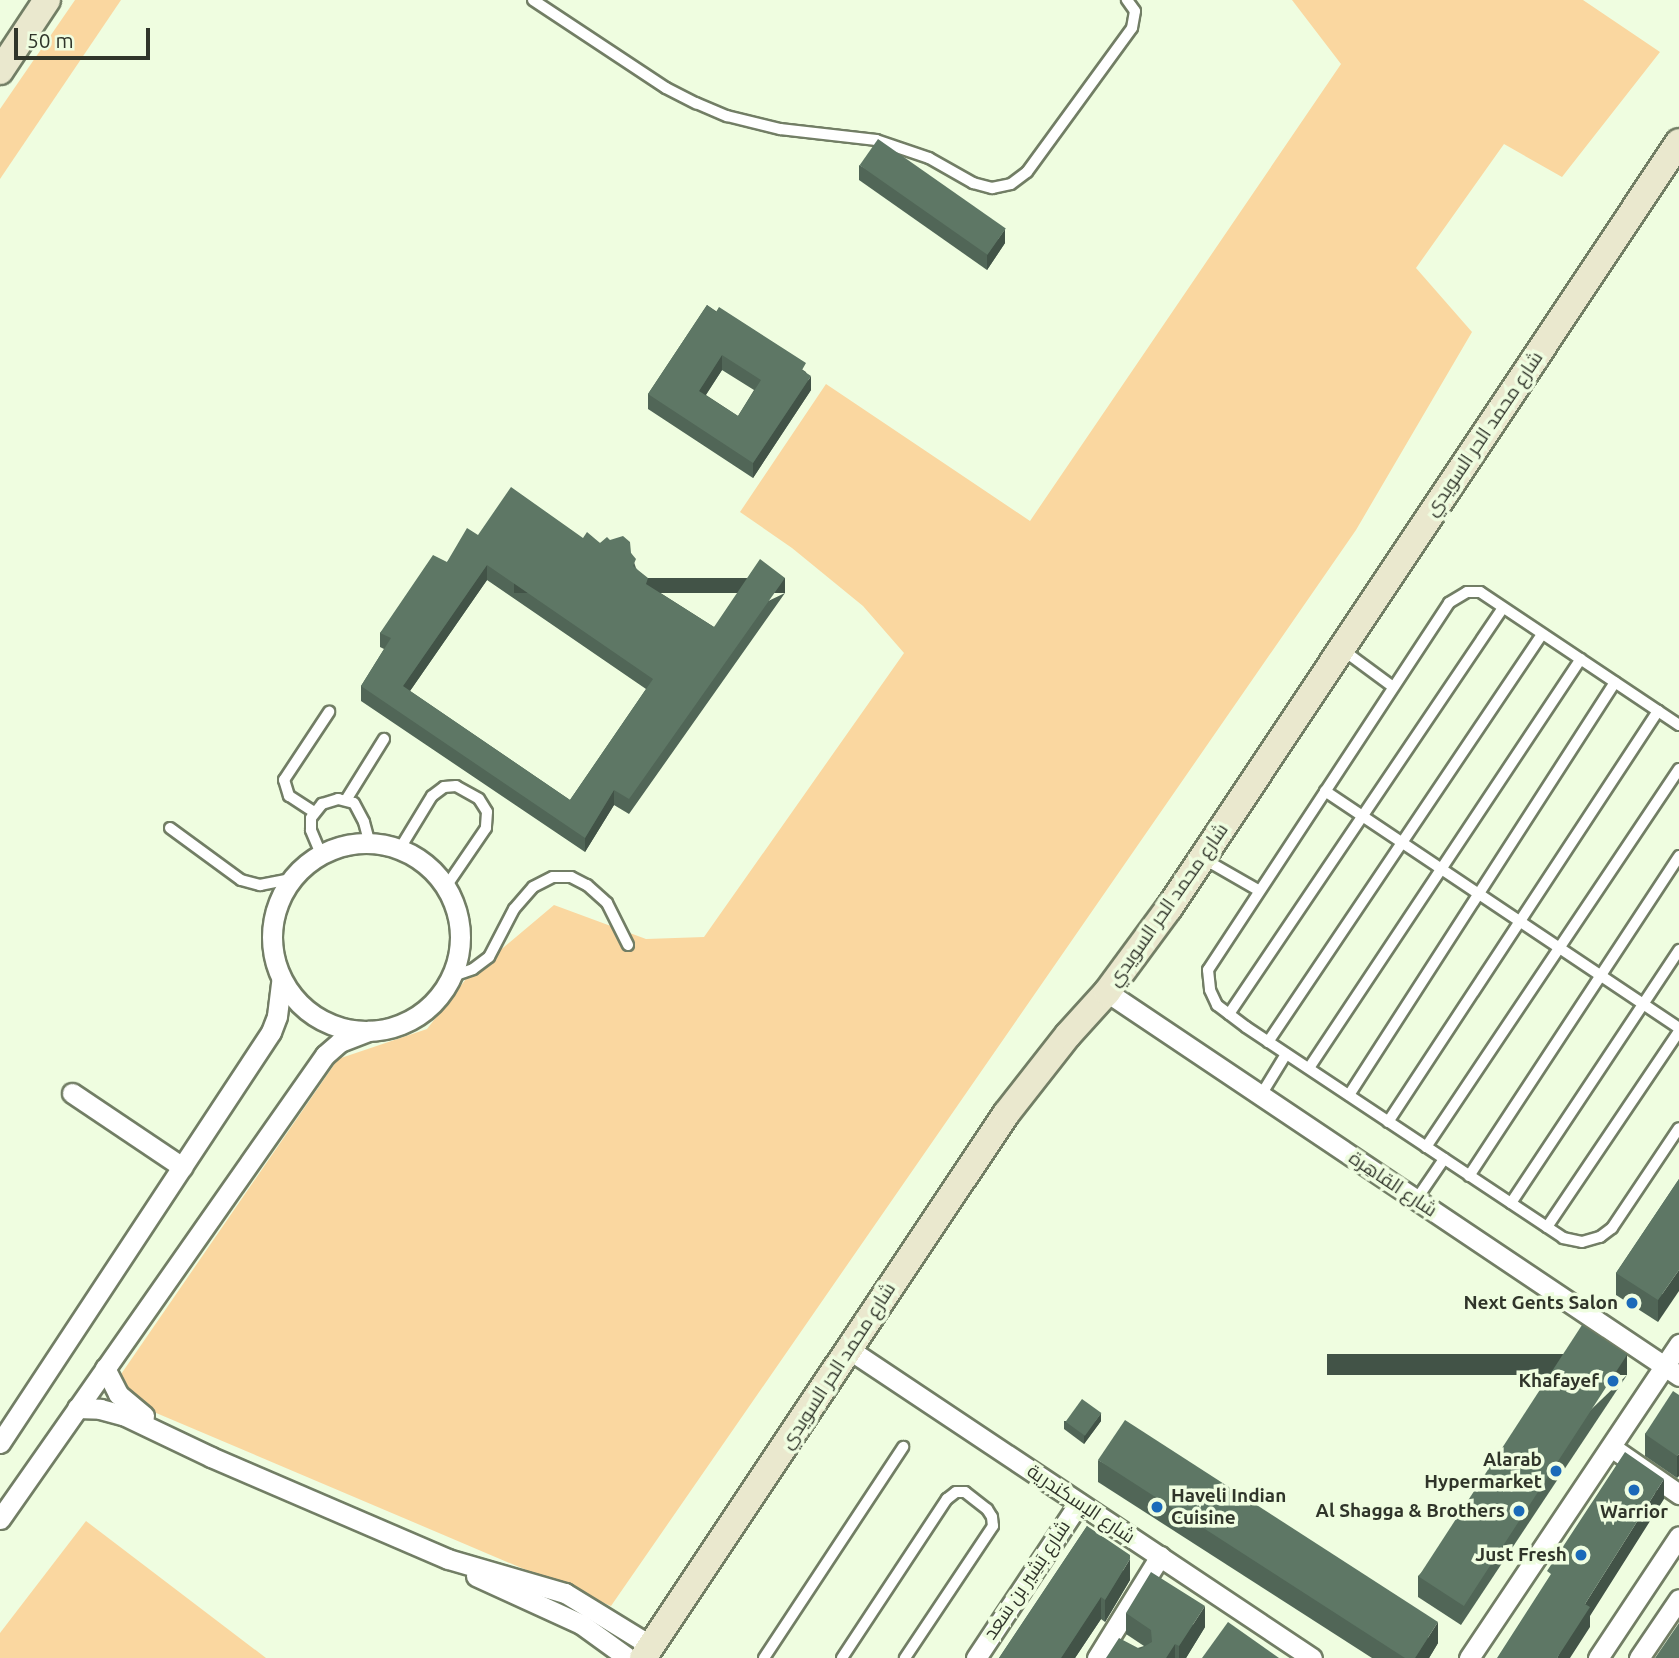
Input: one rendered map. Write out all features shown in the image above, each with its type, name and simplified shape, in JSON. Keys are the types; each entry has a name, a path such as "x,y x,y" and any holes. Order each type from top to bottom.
{"street":[{"path":"0,71 47,0"},
{"name":"شارع محمد الحر السويدي","path":"643,1655 1006,1114 1068,1035 1107,992 1202,859 1679,142"},
{"path":"0,1519 325,1055 340,1042 369,1031 400,1025 426,1010 446,986 458,958 460,927 452,898 435,872 410,853 370,844 350,844 321,854 292,879 279,899 271,934 273,956 281,981 297,1002 318,1019 343,1029 369,1031"},
{"path":"0,1443 271,1032 277,1016 281,981"},
{"name":"شارع القاهِرة","path":"1107,992 1671,1371"},
{"path":"72,1093 182,1167"},
{"path":"1468,1658 1611,1447 1671,1371 1679,1344"},
{"name":"شارع الإسكندرية","path":"850,1350 1312,1658"},
{"path":"105,1368 113,1386 125,1402 163,1433"},
{"path":"77,1408 112,1411 163,1433 448,1559 487,1582 643,1655"},
{"path":"1611,1447 1679,1494"},
{"name":"شارع بَشِير بن سَعد","path":"976,1658 1079,1503"},
{"path":"1598,1658 1679,1536"},
{"path":"1097,1658 1160,1556"},
{"path":"448,1559 551,1588 592,1607 643,1655"},
{"path":"1639,1658 1679,1599"},
{"path":"581,1624 592,1607"},
{"path":"1110,1639 1131,1651"}],"lane":[{"path":"533,0 666,88 727,116 780,129 876,140 929,158 973,183 992,188 1011,184 1027,172 1132,28 1135,11 1127,0"},
{"path":"1679,725 1480,592 1467,592 1449,603 1258,890 1208,970 1210,990 1217,1005 1268,1042 1563,1238 1582,1242 1600,1237 1612,1228 1679,1129"},
{"path":"1230,1014 1503,608"},
{"path":"1268,1042 1542,634"},
{"path":"1340,649 1393,687"},
{"path":"1309,1068 1581,659"},
{"path":"1349,1095 1615,682"},
{"path":"1388,1122 1658,711"},
{"path":"314,812 289,796 284,780 329,712"},
{"path":"346,800 384,739"},
{"path":"1426,1147 1679,769"},
{"path":"400,850 432,796 444,787 456,786 479,799 487,812 486,828 445,888"},
{"path":"1325,791 1679,1029 1547,1227"},
{"path":"321,854 311,830 314,812 322,804 338,799 354,803 364,822 370,844"},
{"path":"170,828 241,880 260,885 292,879"},
{"path":"1469,1176 1679,856"},
{"path":"1202,859 1258,890"},
{"path":"450,977 473,969 489,957 514,909 533,887 553,877 571,877 587,885 607,904 628,945"},
{"path":"1511,1203 1679,950"},
{"path":"1261,1096 1286,1054"},
{"path":"1416,1200 1444,1159"},
{"path":"764,1658 903,1447"},
{"path":"842,1658 947,1499 956,1492 965,1492 987,1509 993,1526 905,1658"}],"shaded area":[{"path":"75,0 121,0 0,179 0,109"},
{"path":"1292,0 1583,0 1660,52 1562,177 1504,144 1416,268 1472,332 1356,530 611,1606 142,1407 117,1380 338,1059 427,1029 466,979 554,905 646,939 704,937 904,653 863,606 792,548 740,512 826,384 1030,521 1341,64"},
{"path":"86,1521 266,1658 0,1658 0,1633"}],"building":[{"path":"878,139 1006,228 987,255 860,165"},
{"path":"707,305 716,312 719,307 806,363 802,370 811,376 753,463 648,394","holes":["722,355 761,380 738,416 699,391"]},
{"path":"511,487 583,538 587,532 600,543 607,537 610,540 623,536 630,542 631,553 636,559 633,566 648,578 646,584 714,627 760,559 785,578 629,799 614,790 585,838 361,686 391,638 380,633 433,555 447,562 467,528 478,535","holes":["487,565 653,679 570,800 403,686"]},
{"path":"1679,1179 1679,1270 1658,1300 1616,1273"},
{"path":"1582,1325 1627,1354 1464,1606 1419,1577"},
{"path":"1673,1391 1679,1395 1677,1456 1645,1434"},
{"path":"1082,1399 1101,1413 1085,1436 1066,1422"},
{"path":"1125,1420 1438,1622 1415,1658 1405,1658 1098,1460"},
{"path":"1625,1452 1664,1479 1585,1604 1590,1607 1557,1658 1497,1658 1551,1574 1547,1571"},
{"path":"1087,1526 1130,1555 1105,1600 1101,1597 1061,1658 999,1658"},
{"path":"1151,1572 1205,1606 1179,1646 1175,1644 1166,1658 1106,1658 1119,1638 1140,1649 1152,1642 1151,1630 1126,1613"},
{"path":"1228,1622 1279,1658 1202,1658"},
{"path":"1679,1623 1679,1658 1655,1658"}],"place":[{"name":"Next Gents Salon","path":"1632,1303"},
{"name":"Khafayef","path":"1613,1381"},
{"name":"Alarab Hypermarket","path":"1556,1471"},
{"name":"Warrior","path":"1634,1490"},
{"name":"Haveli Indian Cuisine","path":"1157,1507"},
{"name":"Al Shagga & Brothers","path":"1519,1511"},
{"name":"Just Fresh","path":"1581,1555"}]}
